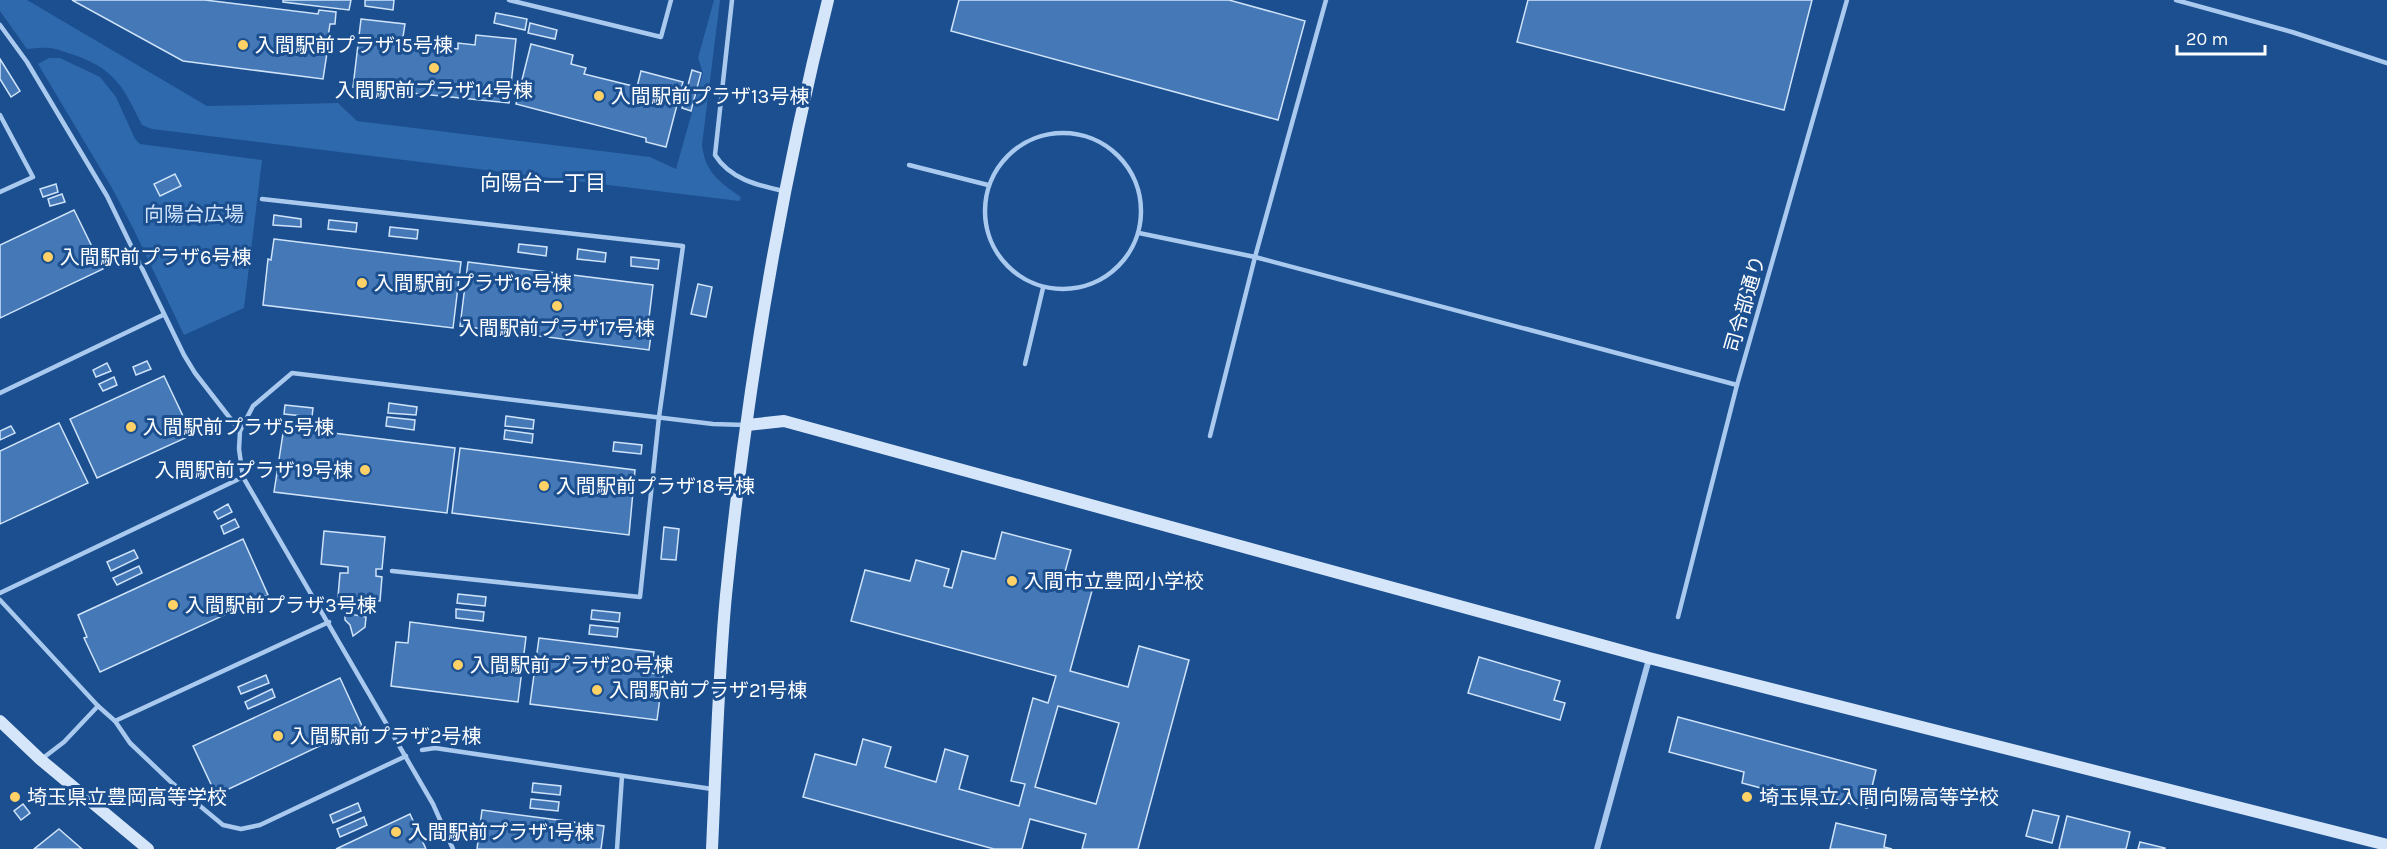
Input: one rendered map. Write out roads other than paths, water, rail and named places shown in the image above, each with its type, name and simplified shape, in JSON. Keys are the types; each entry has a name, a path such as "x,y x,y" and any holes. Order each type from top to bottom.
{"street":[{"path":"712,849 726,595 747,425 786,191 828,0"},
{"path":"747,425 784,421 1649,658 2387,845"},
{"path":"1597,849 1649,658"},
{"path":"0,721 40,760 148,849"}],"lane":[{"path":"509,0 661,37 671,0"},
{"path":"732,0 715,155 722,166 752,184 786,191"},
{"path":"1210,436 1326,0"},
{"name":"司令部通り","path":"1678,617 1737,385 1847,0"},
{"path":"2176,0 2292,32 2387,63"},
{"path":"0,25 27,62 106,196 163,315 195,373 240,430"},
{"path":"0,116 33,177 0,192"},
{"path":"1074,133 1099,142 1121,158 1131,173 1141,206 1139,233 1128,255 1112,273 1090,285 1067,290 1043,288 1019,277 996,252 988,236 984,210 988,185 1001,162 1022,144 1047,134 1074,133"},
{"path":"909,165 988,185"},
{"path":"262,199 683,246 659,417 640,597 392,571"},
{"path":"1139,233 1256,257 1737,385"},
{"path":"1025,364 1043,288"},
{"path":"0,393 163,315"},
{"path":"453,849 433,804 406,756 243,477 239,449 240,430 253,406 292,374 713,424 747,425"},
{"path":"0,593 243,477"},
{"path":"0,600 98,706 115,721 130,742 171,782 223,825 240,830 260,825 406,756"},
{"path":"115,721 329,622"},
{"path":"40,760 64,742 98,706"},
{"path":"422,750 435,748 715,789"},
{"path":"617,849 622,776"}],"place":[{"name":"入間駅前プラザ15号棟","path":"243,45"},
{"name":"入間駅前プラザ14号棟","path":"434,68"},
{"name":"入間駅前プラザ13号棟","path":"599,96"},
{"name":"入間駅前プラザ6号棟","path":"48,257"},
{"name":"入間駅前プラザ16号棟","path":"362,283"},
{"name":"入間駅前プラザ17号棟","path":"557,306"},
{"name":"入間駅前プラザ5号棟","path":"131,427"},
{"name":"入間駅前プラザ19号棟","path":"365,470"},
{"name":"入間駅前プラザ18号棟","path":"544,486"},
{"name":"入間市立豊岡小学校","path":"1012,581"},
{"name":"入間駅前プラザ3号棟","path":"173,605"},
{"name":"入間駅前プラザ20号棟","path":"458,665"},
{"name":"入間駅前プラザ21号棟","path":"597,690"},
{"name":"入間駅前プラザ2号棟","path":"278,736"},
{"name":"埼玉県立豊岡高等学校","path":"15,797"},
{"name":"埼玉県立入間向陽高等学校","path":"1747,797"},
{"name":"入間駅前プラザ1号棟","path":"396,832"}],"district":[{"name":"向陽台一丁目","path":"543,183"}],"park label":[{"name":"向陽台広場","path":"194,214"}]}
